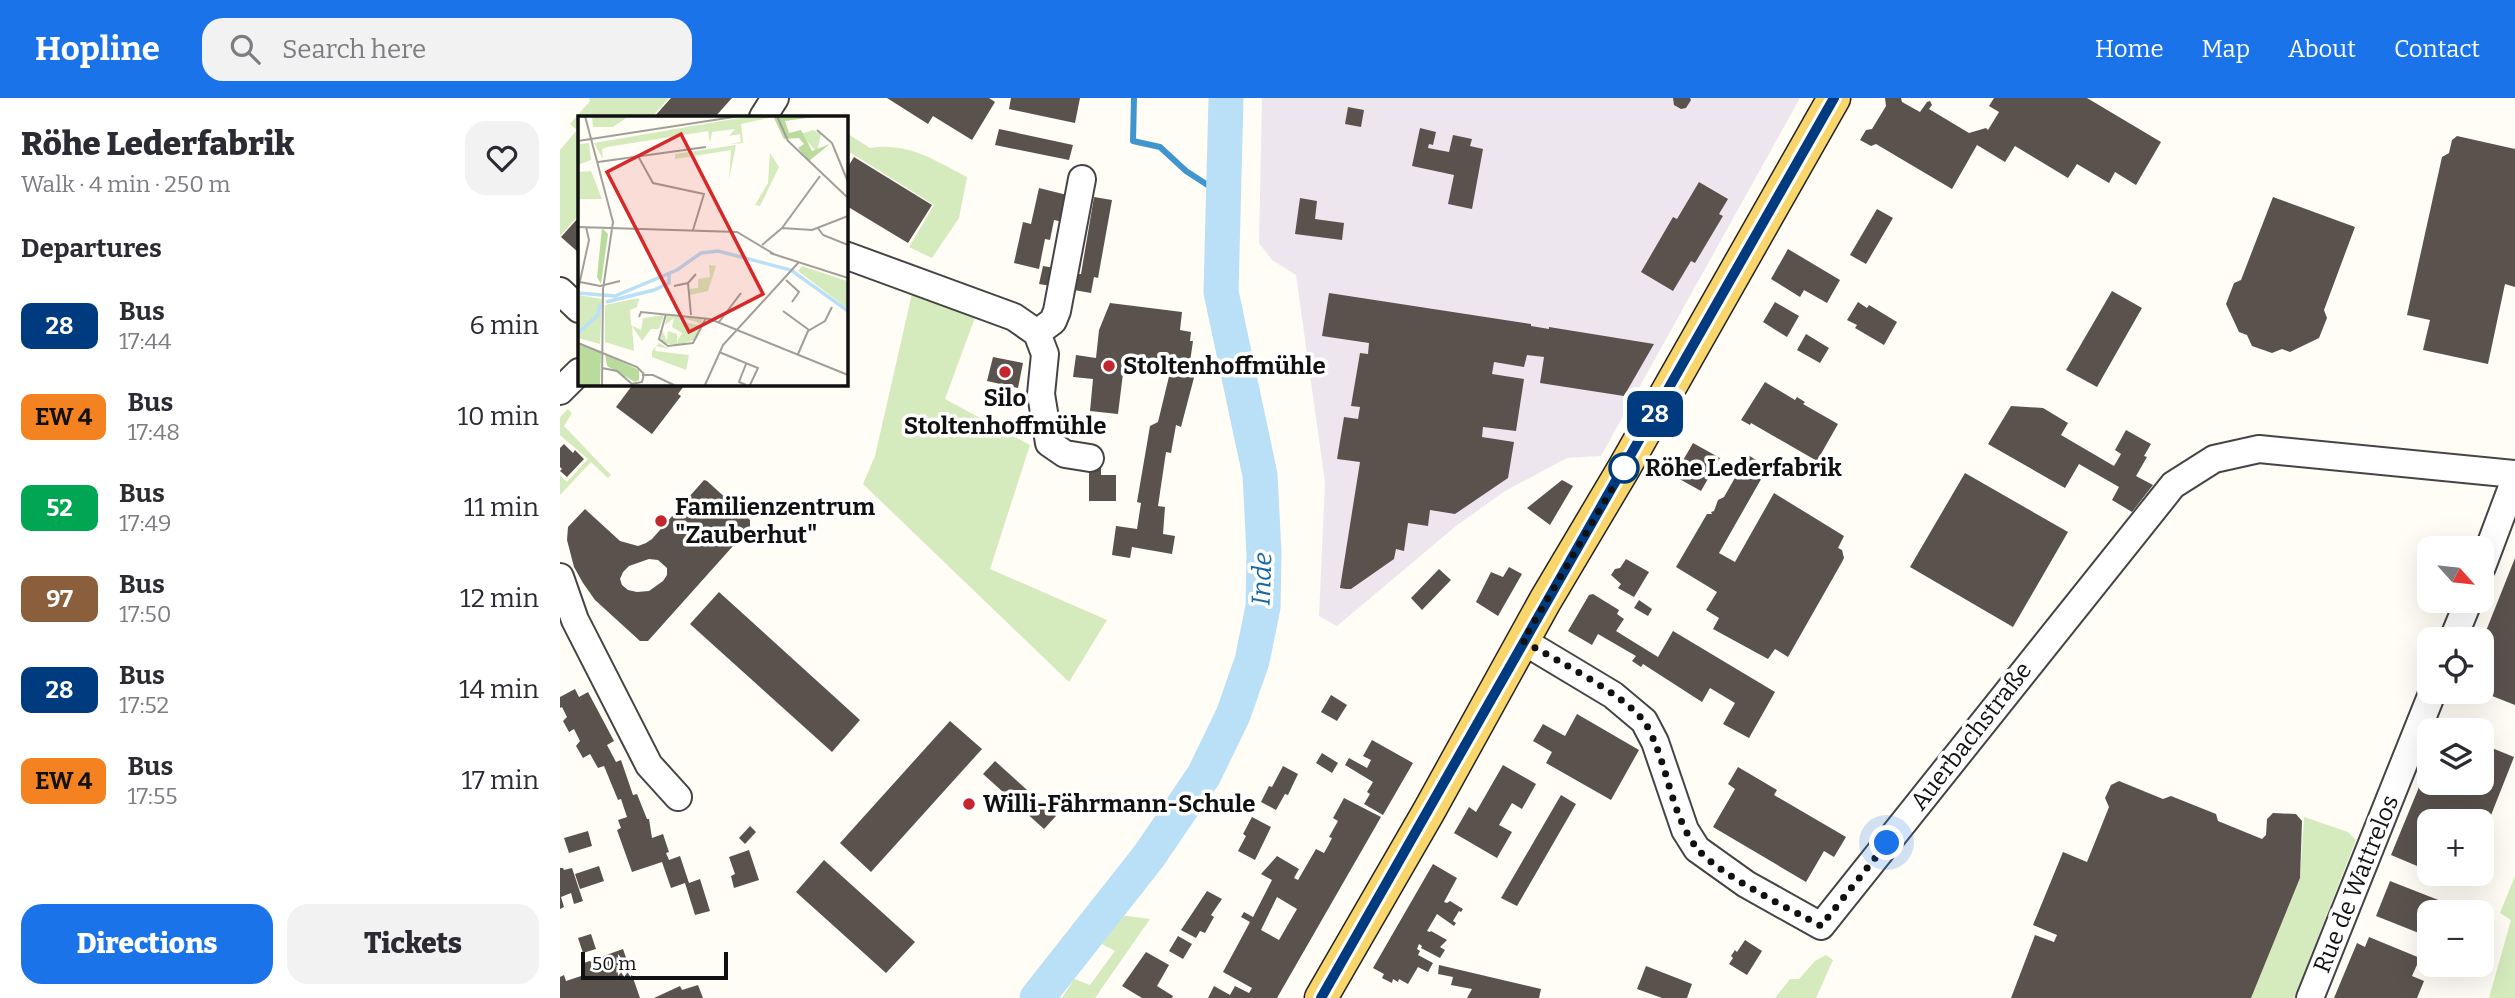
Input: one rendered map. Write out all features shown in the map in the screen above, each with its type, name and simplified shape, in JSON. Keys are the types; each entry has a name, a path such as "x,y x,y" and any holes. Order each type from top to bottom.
{"main road":[{"path":"1321,998 1834,98"}],"street":[{"path":"764,116 775,98"},
{"path":"1037,333 1053,321 1057,311 1082,179"},
{"path":"847,256 1014,317 1037,333 1045,354 1041,394 1049,443 1065,454 1090,458"},
{"path":"560,291 578,308"},
{"path":"560,391 578,373"},
{"name":"Auerbachstraße","path":"1523,641 1613,695 1644,721 1655,742 1685,830 1697,849 1746,884 1821,926 2173,485 2214,459 2259,449 2515,476"},
{"path":"2493,536 2515,476"},
{"path":"560,577 568,622 649,765 678,797"},
{"name":"Rue de Wattrelos","path":"2310,998 2428,704"}],"shaded area":[{"path":"1262,98 1800,98 1601,456 1567,458 1505,491 1456,526 1337,626 1319,616 1325,482 1296,275 1272,260 1259,243"}],"green space":[{"path":"589,98 669,98 653,116 578,116 578,216 560,236 560,150 577,130 570,124 590,101"},
{"path":"847,133 870,148 909,150 967,177 959,218 932,258 909,247 934,205 851,153 847,157"},
{"path":"913,289 977,312 945,399 1030,445 990,569 1107,620 1069,682 863,484 875,456"},
{"path":"568,409 572,413 564,426 611,475 608,478 591,462 560,495 560,475 567,482 588,459 560,435 560,417"},
{"path":"2304,817 2348,832 2356,840 2294,998 2251,998 2300,878"},
{"path":"2515,876 2515,998 2489,998 2511,920 2500,913"},
{"path":"1120,915 1150,919 1095,998 1062,998 1074,979 1090,985 1115,951 1100,943"},
{"path":"1826,955 1833,960 1816,998 1775,998 1790,979 1799,979 1815,961"}],"building":[{"path":"671,98 732,98 716,116 655,116"},
{"path":"887,98 989,98 995,102 972,140 933,116 928,124"},
{"path":"1011,98 1080,98 1075,123 1009,109"},
{"path":"1673,98 1691,100 1686,108 1681,109 1674,105"},
{"path":"1885,98 1901,98 1902,102 1920,112 1930,101 1932,105 1929,109 1969,133 1986,128 1988,130 1999,112 1989,106 1994,98 2087,98 2161,142 2136,185 2115,172 2109,183 2077,164 2068,178 2015,146 2005,162 1977,145 1952,189 1876,144 1871,146 1860,140 1866,130 1872,129 1886,106"},
{"path":"1348,107 1364,110 1361,127 1345,124"},
{"path":"1420,128 1436,132 1433,145 1429,144 1428,148 1449,152 1453,135 1472,139 1470,146 1483,149 1472,209 1448,204 1454,175 1412,166"},
{"path":"999,129 1073,145 1069,160 995,145"},
{"path":"2457,136 2515,149 2515,287 2505,284 2488,364 2423,350 2430,320 2407,315 2442,157 2449,153 2452,140"},
{"path":"854,157 932,205 908,243 847,206 847,164 849,165"},
{"path":"1699,182 1728,199 1719,214 1723,216 1695,263 1691,261 1673,291 1641,272 1673,217 1677,219"},
{"path":"1039,188 1067,195 1063,222 1054,220 1050,240 1045,239 1039,269 1014,263 1023,222 1031,224"},
{"path":"1094,197 1112,200 1098,278 1094,277 1091,293 1074,290 1077,274 1081,274"},
{"path":"2273,197 2355,227 2324,310 2327,318 2319,338 2290,352 2282,349 2272,353 2252,346 2247,335 2239,332 2226,304 2234,283 2241,280"},
{"path":"1300,198 1317,201 1315,219 1344,223 1342,240 1295,234"},
{"path":"1877,209 1893,218 1866,264 1850,255"},
{"path":"578,218 578,252 561,237"},
{"path":"1788,249 1840,280 1827,303 1804,290 1800,297 1771,279"},
{"path":"1043,266 1055,268 1051,286 1039,284"},
{"path":"2112,291 2142,308 2097,387 2066,370"},
{"path":"1329,293 1654,344 1624,396 1540,383 1544,357 1527,355 1524,367 1494,362 1492,374 1524,379 1516,431 1483,427 1482,437 1514,442 1508,478 1455,514 1430,510 1428,526 1408,523 1404,551 1396,549 1394,559 1351,589 1346,589 1340,588 1360,462 1337,459 1344,417 1358,419 1360,407 1351,406 1360,353 1368,354 1369,343 1322,336"},
{"path":"1775,302 1799,316 1787,337 1763,322"},
{"path":"1858,302 1867,308 1869,305 1897,322 1884,345 1855,328 1857,325 1847,320"},
{"name":"Stoltenhoffmühle","path":"1110,303 1182,312 1180,330 1191,332 1190,341 1193,341 1189,369 1196,370 1181,427 1176,425 1171,453 1166,452 1158,506 1165,507 1163,534 1175,536 1172,554 1132,547 1130,558 1112,555 1116,526 1137,529 1141,503 1137,502 1150,426 1158,422 1172,364 1125,357 1118,414 1090,411 1093,379 1073,377 1076,355 1096,358 1099,330"},
{"path":"1806,334 1829,348 1820,363 1797,350"},
{"name":"Silo Stoltenhoffmühle","path":"993,357 1023,363 1018,388 987,381"},
{"path":"1765,382 1795,400 1797,397 1805,402 1803,404 1838,424 1817,461 1751,423 1750,425 1741,420"},
{"path":"632,385 685,385 678,394 681,396 652,434 616,407"},
{"path":"2011,406 2043,408 2068,423 2061,435 2114,466 2121,454 2115,450 2126,430 2151,444 2136,476 2153,485 2132,512 2112,500 2119,487 2079,464 2065,488 1988,444"},
{"path":"1693,443 1720,458 1701,491 1674,476"},
{"path":"564,444 584,459 567,477 560,471 560,448"},
{"path":"1748,455 1768,467 1719,553 1735,562 1774,493 1844,536 1838,548 1842,550 1844,558 1788,657 1775,649 1768,659 1713,629 1719,618 1706,610 1717,592 1676,567 1707,514 1712,514 1718,500 1724,497"},
{"path":"1089,463 1101,463 1101,475 1116,475 1116,501 1089,501"},
{"path":"1965,473 2068,532 2013,627 1910,567"},
{"path":"704,480 750,520 750,527 648,641 640,641 595,600 583,583 574,567 567,540 568,527 585,509 620,541 638,546 652,539","holes":["649,559 658,560 667,568 667,575 649,591 637,592 622,585 620,579 629,566"]},
{"path":"1562,480 1573,486 1550,525 1527,508"},
{"path":"2515,558 2515,705 2494,697 2494,627 2488,627"},
{"path":"1626,559 1649,572 1634,597 1618,588 1621,584 1611,575"},
{"path":"1509,567 1522,574 1498,616 1476,602 1491,572 1503,577"},
{"path":"1439,569 1451,580 1422,610 1411,598"},
{"path":"719,592 860,720 832,752 690,624"},
{"path":"1593,594 1619,610 1617,614 1624,619 1616,631 1658,657 1673,631 1775,692 1749,738 1723,724 1735,703 1710,688 1702,702 1643,664 1641,667 1632,661 1636,656 1598,634 1592,645 1568,631 1589,595"},
{"path":"1639,600 1652,609 1648,616 1634,608"},
{"path":"575,689 579,697 588,692 614,741 607,745 616,762 621,760 633,795 637,794 649,819 652,838 663,834 669,860 680,856 689,883 700,879 710,911 695,915 685,883 671,888 662,862 632,872 617,830 621,828 618,820 627,817 621,799 618,800 604,766 598,768 590,754 583,758 576,746 580,741 574,729 569,732 563,721 567,717 562,707 560,708 560,697"},
{"path":"1331,695 1347,705 1337,721 1321,712"},
{"path":"1577,714 1639,750 1611,800 1546,763 1552,752 1533,741 1543,724 1565,736"},
{"path":"950,721 982,749 871,872 840,843"},
{"path":"1372,740 1413,763 1383,815 1364,804 1373,782 1345,765 1349,758 1367,768 1371,760 1363,756"},
{"path":"2494,749 2514,757 2493,809 2417,809 2417,866 2391,855 2417,792 2417,795 2494,795"},
{"path":"1322,753 1338,763 1332,773 1316,763"},
{"path":"995,761 1056,816 1044,829 983,774"},
{"path":"1503,765 1536,784 1522,809 1512,803 1499,825 1512,832 1497,858 1454,833 1469,807 1476,812"},
{"path":"1283,766 1298,774 1288,795 1285,794 1276,810 1261,802"},
{"path":"1738,767 1777,790 1774,795 1846,837 1834,857 1824,851 1806,882 1713,827 1735,789 1728,784"},
{"path":"2119,781 2163,799 2171,796 2216,814 2218,821 2262,839 2266,835 2267,819 2273,813 2296,814 2302,821 2300,878 2251,998 2011,998 2035,935 2054,942 2057,935 2033,925 2063,852 2087,862 2109,807 2105,798 2111,785"},
{"path":"1561,795 1576,804 1517,906 1501,898"},
{"path":"1344,798 1381,817 1277,998 1208,998 1214,986 1230,995 1235,986 1249,993 1252,988 1223,972 1250,922 1241,917 1244,912 1253,917 1272,880 1261,874 1277,856 1299,869 1294,878 1298,880 1316,849 1324,853 1338,821 1333,818","holes":["1277,897 1297,909 1279,940 1261,930"]},
{"path":"1252,817 1271,827 1255,860 1238,851"},
{"path":"750,826 756,832 745,844 739,838"},
{"path":"588,831 592,846 569,853 564,838"},
{"path":"749,850 759,880 734,888 731,876 735,874 729,857"},
{"path":"824,860 915,942 886,973 796,892"},
{"path":"1433,864 1457,878 1444,902 1450,901 1463,909 1453,921 1456,923 1454,926 1437,914 1427,931 1447,940 1440,947 1445,950 1440,958 1421,948 1419,944 1418,955 1433,963 1428,972 1418,967 1408,984 1399,979 1398,982 1393,979 1392,983 1382,978 1384,974 1373,968"},
{"path":"599,866 604,881 580,889 575,874"},
{"path":"560,868 572,868 583,901 574,904 571,893 561,897 564,907 560,909"},
{"path":"2390,881 2438,900 2417,900 2417,932 2376,916"},
{"path":"1207,891 1222,899 1211,915 1214,917 1205,933 1200,931 1196,938 1181,930"},
{"path":"591,934 596,949 583,953 578,938"},
{"path":"1178,936 1192,944 1183,959 1169,951"},
{"path":"2369,937 2417,957 2412,976 2424,981 2417,998 2334,998 2357,943 2365,947"},
{"path":"1745,940 1762,951 1747,975 1729,964 1735,950 1737,952"},
{"path":"623,949 640,998 560,998 560,977 564,975 566,981 584,975 581,964"},
{"path":"1146,952 1169,965 1157,986 1173,996 1172,998 1142,998 1122,986"},
{"path":"1439,965 1541,989 1539,998 1467,998 1472,989 1451,985 1453,977 1438,974"},
{"path":"1646,966 1692,984 1687,998 1662,998 1637,989"},
{"path":"698,985 703,998 654,998 680,986 682,990"}],"waterway":[{"path":"1134,98 1133,141 1160,147 1186,171 1223,195"},
{"name":"Inde","path":"1037,998 1149,856 1204,775 1233,715 1252,661 1263,607 1264,553 1260,475 1221,292 1226,98"}],"bus line":[{"name":"28","path":"1321,998 1834,98"}],"place":[{"name":"Stoltenhoffmühle","path":"1109,366"},
{"name":"Silo Stoltenhoffmühle","path":"1005,372"},
{"name":"Röhe Lederfabrik","path":"1624,468"},
{"name":"Familienzentrum \"Zauberhut\"","path":"661,521"},
{"name":"Willi-Fährmann-Schule","path":"969,804"}],"route":[{"path":"1624,468 1523,641 1613,695 1644,721 1655,742 1685,830 1697,849 1746,884 1821,926 1887,843"}]}
